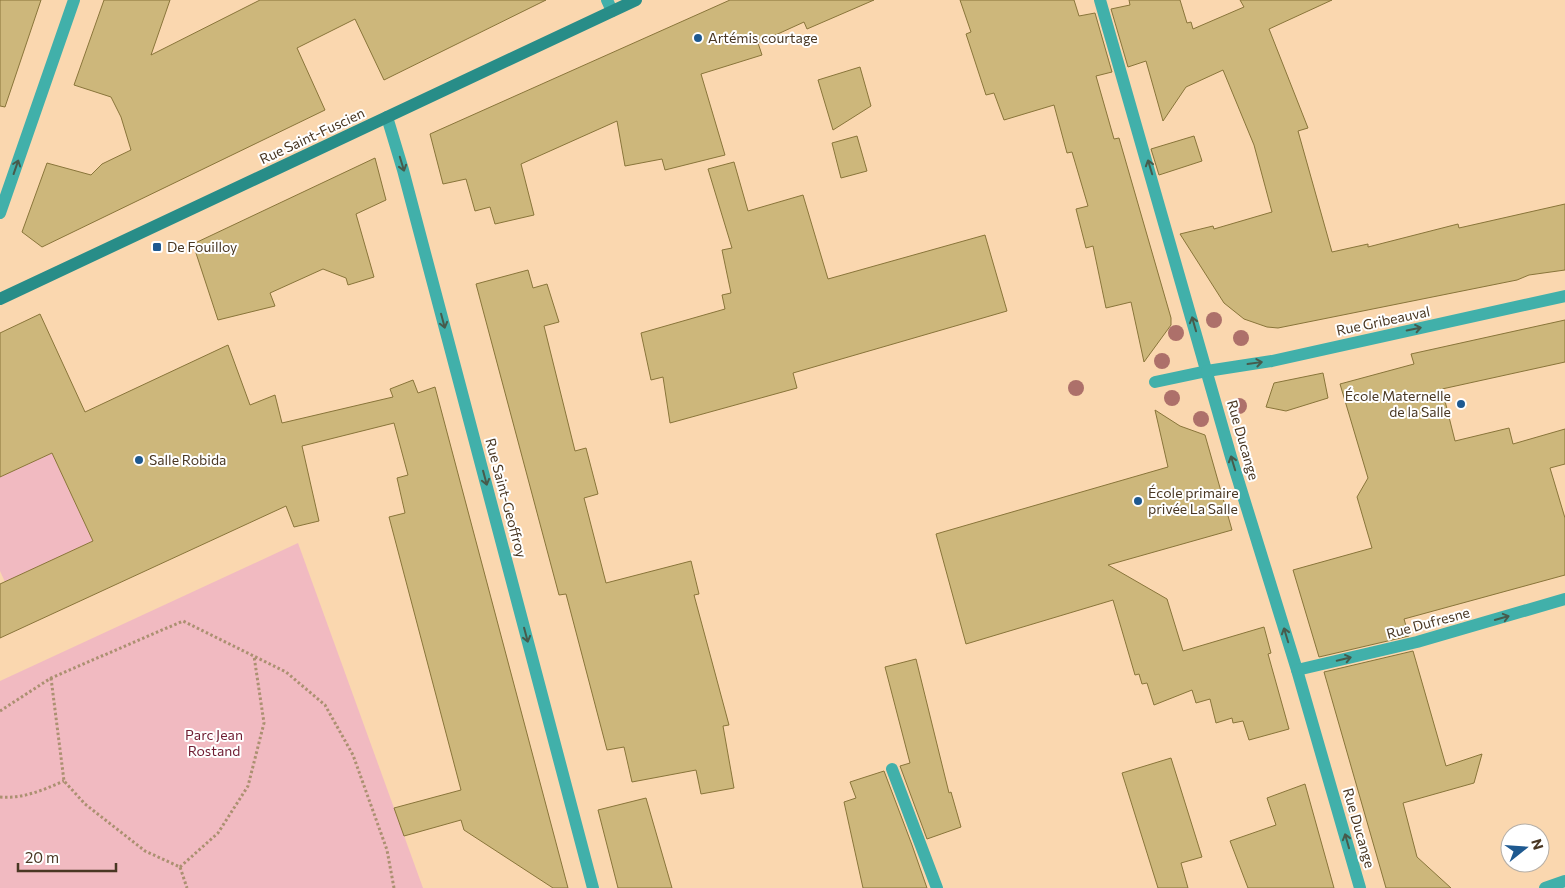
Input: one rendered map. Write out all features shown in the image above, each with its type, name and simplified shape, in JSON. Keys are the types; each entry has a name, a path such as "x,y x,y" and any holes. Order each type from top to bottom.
{"main road":[{"name":"Rue Saint-Fuscien","path":"0,299 387,117 610,6 636,0"}],"street":[{"path":"0,213 74,0"},
{"name":"Rue Ducange","path":"1100,0 1206,371 1297,670 1360,888"},
{"name":"Rue Saint-Geoffroy","path":"387,117 404,170 593,888"},
{"name":"Rue Gribeauval","path":"1155,382 1206,371 1272,361 1565,296"},
{"name":"Rue Dufresne","path":"1297,670 1416,642 1565,599"},
{"path":"892,769 937,888"},
{"path":"1545,888 1565,881"}],"path":[{"path":"0,711 51,678 183,621 286,672 325,705 353,755 386,850 394,888"},
{"path":"180,867 218,833 248,786 264,723 254,655"},
{"path":"51,678 64,781 85,804 145,851 180,867 187,888"},
{"path":"0,797 14,798 42,791 64,781"}],"green space":[{"path":"52,453 93,541 5,582 0,571 0,477"},
{"name":"Parc Jean Rostand","path":"298,543 423,888 0,888 0,681"}],"building":[{"path":"0,0 41,0 5,107 0,106"},
{"path":"104,0 170,0 151,55 260,0 546,0 384,80 355,19 297,48 325,110 42,247 22,232 47,163 91,175 102,164 131,150 121,117 111,97 74,85"},
{"path":"730,0 874,0 807,29 804,22 758,43 762,55 701,74 725,155 665,170 662,159 625,166 617,121 521,164 534,215 495,224 490,207 475,211 466,179 443,184 430,134"},
{"path":"960,0 1074,0 1079,16 1095,13 1112,72 1096,76 1114,139 1119,138 1171,318 1171,325 1144,362 1131,302 1106,308 1093,246 1086,248 1076,209 1088,206 1072,152 1067,153 1054,105 1004,120 994,93 986,95 966,34 971,32"},
{"path":"1129,0 1180,0 1187,23 1191,22 1193,29 1244,7 1240,0 1332,0 1269,29 1308,128 1298,131 1332,252 1368,244 1368,247 1458,224 1459,228 1565,204 1565,270 1529,275 1517,280 1278,328 1267,327 1244,319 1224,303 1180,234 1213,226 1214,229 1272,212 1254,145 1223,70 1186,87 1163,121 1146,61 1128,67 1111,9 1130,5"},
{"path":"860,67 871,106 833,130 818,80"},
{"path":"857,136 867,171 841,178 832,143"},
{"path":"1194,136 1202,161 1159,175 1151,149"},
{"path":"375,158 386,200 356,214 374,277 348,285 346,278 323,269 270,293 275,306 218,320 193,244"},
{"path":"734,162 748,211 803,195 828,279 985,235 1007,311 793,373 797,388 670,423 663,377 651,380 641,333 725,309 722,295 731,293 722,250 732,248 708,169"},
{"path":"528,270 533,288 547,284 559,322 544,326 575,451 586,448 598,494 584,498 606,583 691,561 699,594 694,595 729,725 723,726 734,788 701,794 696,770 632,782 624,747 607,750 566,594 559,595 476,284"},
{"path":"40,314 85,412 228,345 250,405 275,395 282,423 393,397 390,389 413,380 418,393 435,387 568,888 553,888 464,830 461,820 404,836 394,808 461,790 389,517 405,513 397,478 408,475 394,423 302,446 319,521 294,527 286,506 0,638 0,584 93,541 52,453 0,477 0,333"},
{"path":"1565,320 1565,362 1442,389 1455,441 1509,428 1513,444 1565,429 1565,464 1550,468 1565,518 1565,575 1404,619 1409,636 1319,657 1293,570 1372,548 1357,497 1368,478 1340,384 1414,364 1411,354"},
{"path":"1323,373 1328,398 1286,411 1266,407 1274,383"},
{"path":"1155,410 1180,426 1205,435 1232,530 1108,565 1167,599 1183,651 1264,627 1271,653 1268,654 1289,729 1249,740 1243,721 1233,723 1232,718 1216,723 1210,699 1196,703 1192,690 1154,705 1147,683 1142,684 1139,674 1135,675 1113,600 966,644 936,534 1168,467"},
{"path":"1413,651 1446,766 1482,754 1474,783 1403,803 1417,857 1451,888 1386,888 1324,672"},
{"path":"916,659 949,793 951,792 961,827 927,839 900,766 910,763 885,667"},
{"path":"1171,758 1202,857 1181,863 1188,888 1158,888 1122,773"},
{"path":"884,771 927,888 863,888 844,802 856,798 850,782"},
{"path":"1305,784 1334,888 1248,888 1230,841 1276,825 1267,798"},
{"path":"646,798 672,888 618,888 598,810"}],"place":[{"name":"Artémis courtage","path":"698,38"},
{"name":"De Fouilloy","path":"157,247"},
{"name":"École Maternelle de la Salle","path":"1461,404"},
{"name":"Salle Robida","path":"139,460"},
{"name":"École primaire privée La Salle","path":"1138,501"}]}
